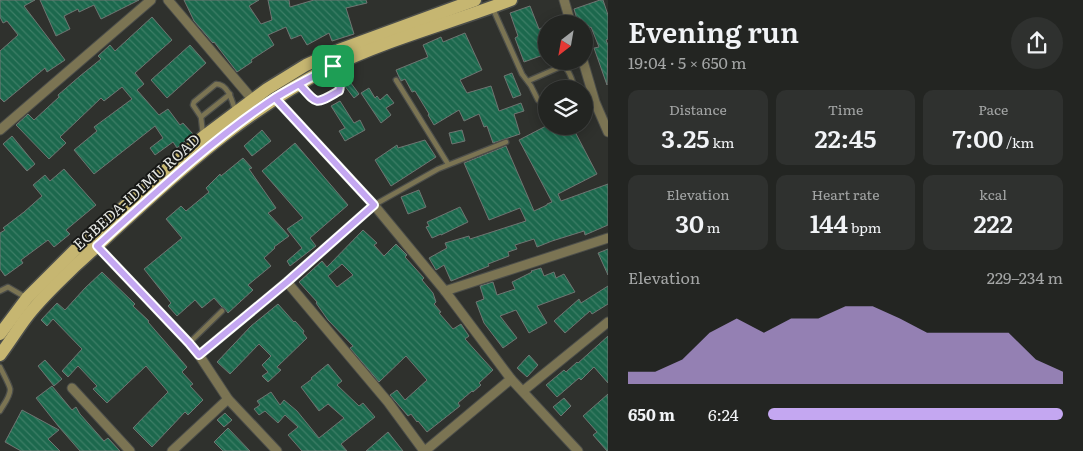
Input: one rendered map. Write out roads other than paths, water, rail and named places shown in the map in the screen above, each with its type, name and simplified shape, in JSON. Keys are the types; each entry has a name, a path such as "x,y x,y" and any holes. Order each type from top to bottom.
{"main road":[{"name":"EGBEDA-IDIMU ROAD","path":"0,355 37,305 97,246 190,162 275,98 333,66 378,47 511,0"},
{"name":"EGBEDA-IDIMU ROAD","path":"1,331 27,298 75,250 203,137 267,89 306,65 339,50 467,1"}],"street":[{"path":"0,130 151,0"},
{"path":"168,0 252,100"},
{"path":"564,0 568,15"},
{"path":"585,70 595,102 608,132"},
{"path":"275,98 374,205 445,291 510,379 578,451"},
{"path":"199,355 287,282 374,205"},
{"path":"445,291 608,238"},
{"path":"97,246 189,343 228,399 277,451"},
{"path":"287,282 388,402 425,451 510,379"},
{"path":"523,391 608,322"},
{"path":"72,388 130,451"},
{"path":"172,451 228,399"}],"lane":[{"path":"492,7 522,74 538,100"},
{"path":"299,84 313,100 321,101 339,91 340,85 333,66"},
{"path":"528,81 560,67 566,69 572,80"},
{"path":"396,80 448,164"},
{"path":"203,137 201,117 193,105 194,102 216,84 222,84 230,94 235,112"},
{"path":"201,117 230,94"},
{"path":"374,205 448,164 506,142"},
{"path":"0,291 8,287 27,298"},
{"path":"189,343 222,310"},
{"path":"0,367 10,387 10,392 0,411"}]}
